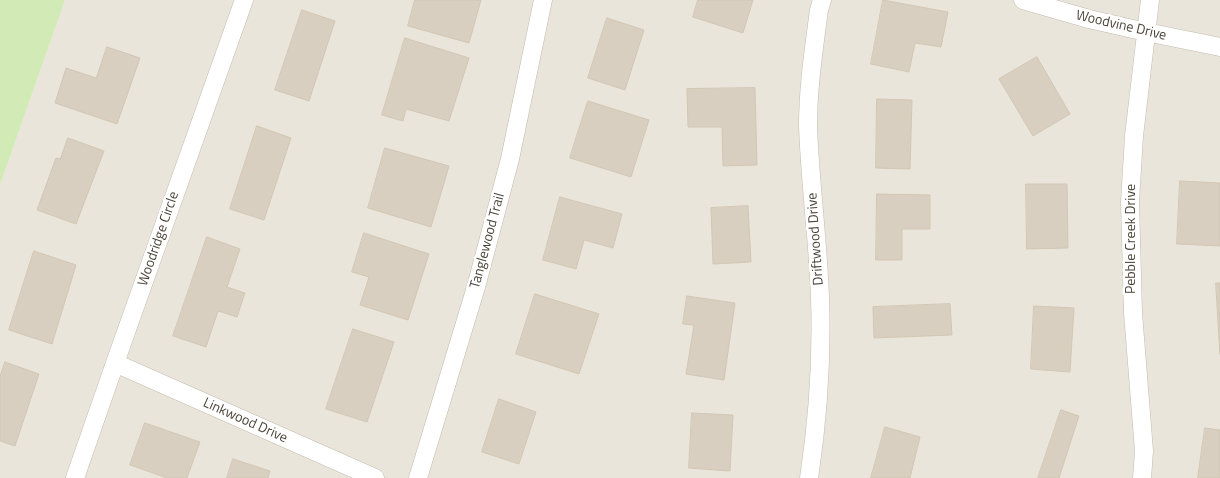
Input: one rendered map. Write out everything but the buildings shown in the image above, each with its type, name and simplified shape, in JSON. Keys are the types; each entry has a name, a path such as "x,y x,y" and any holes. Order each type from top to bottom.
{"street":[{"name":"Woodridge Circle","path":"75,478 244,0"},
{"name":"Tanglewood Trail","path":"418,478 476,287 510,159 542,0"},
{"name":"Driftwood Drive","path":"809,478 814,444 820,348 820,296 808,127 809,94 819,10 822,0"},
{"name":"Woodvine Drive","path":"1024,0 1089,19 1220,47"},
{"name":"Pebble Creek Drive","path":"1142,478 1144,451 1133,313 1130,202 1134,136 1150,0"},
{"name":"Linkwood Drive","path":"115,363 375,478"}],"shaded area":[{"path":"65,0 1220,0 1220,478 0,478 0,185"}],"green space":[{"path":"0,0 65,0 0,185"}]}
